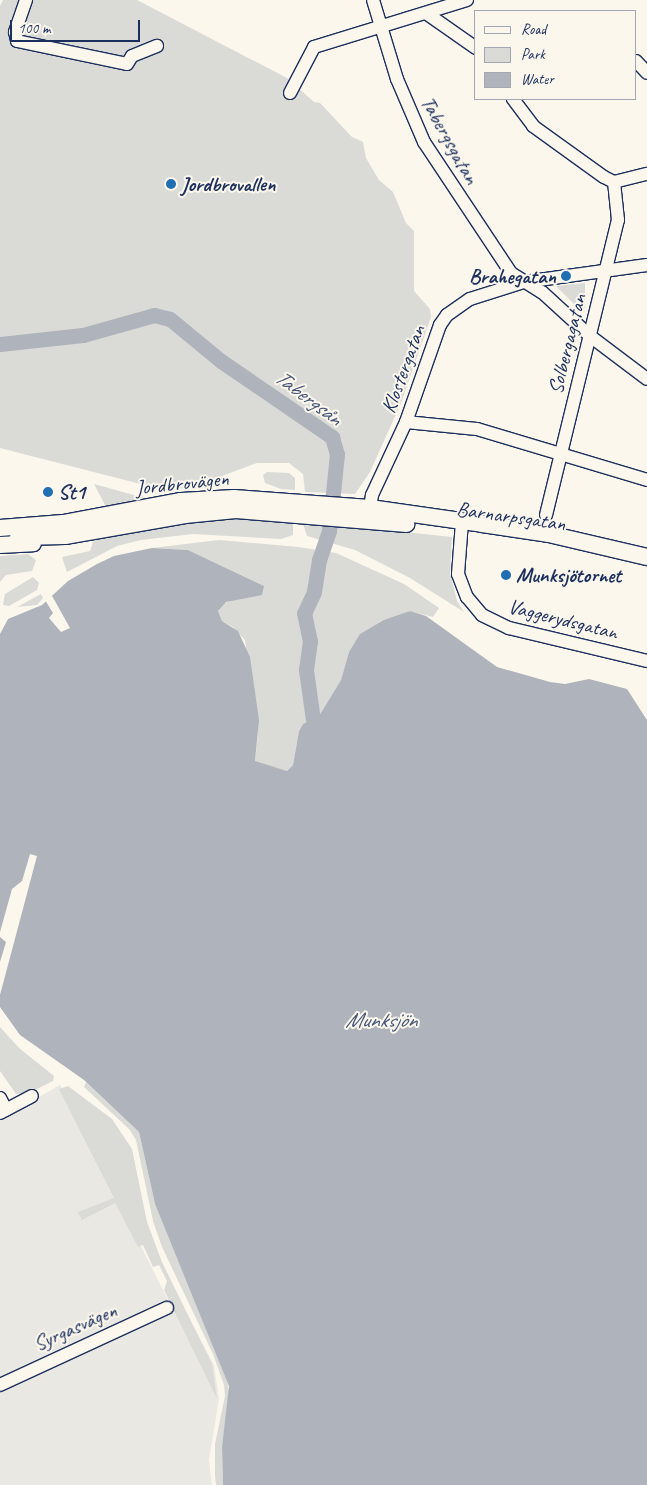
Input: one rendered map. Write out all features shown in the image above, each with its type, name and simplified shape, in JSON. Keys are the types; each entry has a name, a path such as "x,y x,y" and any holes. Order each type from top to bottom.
{"main road":[{"name":"Jordbrovägen","path":"0,528 63,522 181,502 234,498 317,510 369,515"},
{"name":"Jordbrovägen","path":"0,537 65,536 184,515 236,510 317,510"},
{"name":"Barnarpsgatan","path":"369,515 549,534 647,557"},
{"name":"Barnarpsgatan","path":"461,525 530,536 647,563"},
{"path":"0,545 65,536"}],"street":[{"path":"26,0 15,32 17,41 127,64 132,56 157,46"},
{"name":"Tabergsgatan","path":"373,0 397,79 424,142 511,273 524,282"},
{"path":"290,93 314,47 467,0"},
{"path":"426,13 474,47"},
{"path":"637,62 646,71"},
{"path":"514,100 533,126 614,182 647,174"},
{"name":"Solbergagatan","path":"546,515 618,220 614,182"},
{"name":"Klostergatan","path":"369,515 372,495 406,422 440,325 446,315 470,299 524,282 647,266"},
{"path":"524,282 542,292 590,336 647,379"},
{"path":"406,422 477,429 647,480"},
{"name":"Vaggerydsgatan","path":"461,525 457,567 460,584 471,604 482,615 509,628 647,661"},
{"path":"0,1098 3,1112 32,1096"},
{"name":"Syrgasvägen","path":"0,1385 167,1308"}],"shaded area":[{"path":"60,1085 172,1308 181,1303 214,1365 219,1399 209,1460 212,1485 0,1485 0,1119"}],"green space":[{"path":"3,0 137,0 287,78 314,102 320,103 352,137 363,142 366,158 379,180 393,192 406,223 414,231 414,291 430,309 431,317 401,403 370,472 355,494 305,492 303,474 289,463 257,463 190,488 164,490 0,448 0,6"},
{"path":"585,283 585,307 582,312 556,286"},
{"path":"267,472 289,473 295,478 295,490 281,489 265,483 263,475"},
{"path":"94,484 152,500 106,507"},
{"path":"222,517 293,521 293,535 281,539 193,534 141,540 117,546 67,572 62,557 90,551 93,542 107,534"},
{"path":"302,521 452,537 450,573 457,601 464,612 410,578 355,550 307,536"},
{"path":"219,540 298,547 336,553 404,584 439,608 433,617 409,611 349,652 341,680 319,716 303,724 299,731 293,765 287,771 255,762 258,733 245,640 233,627 222,621 218,611 223,604 264,586 188,550 152,548"},
{"path":"28,554 36,560 32,571 6,575 0,582 0,556"},
{"path":"33,577 39,583 37,590 9,606 3,605 5,594"},
{"path":"41,594 43,598 37,605 17,607"},
{"path":"0,1027 19,1048 54,1076 53,1081 29,1093 16,1094 0,1071"},
{"path":"86,1082 139,1132 155,1204 227,1378 229,1394 222,1447 223,1485 216,1485 215,1444 225,1396 224,1385 213,1354 162,1247 153,1221 136,1140 129,1129 84,1087"},
{"path":"68,1086 112,1119 132,1149 147,1222 162,1262 212,1364 217,1399 164,1290 167,1281 159,1265 153,1267 143,1245 138,1247 115,1203 82,1220 78,1212 114,1198 59,1089"}],"water":[{"name":"Munksjön","path":"152,548 188,550 264,586 262,595 226,602 218,611 222,621 238,631 250,657 259,720 255,761 287,771 293,765 299,731 303,724 319,716 341,680 349,652 360,634 384,620 410,611 426,616 497,667 550,682 565,684 589,679 627,689 647,720 647,1485 223,1485 222,1447 229,1386 155,1204 139,1132 84,1080 20,1035 0,1007 0,634 8,619 42,605 68,581 97,564 114,556"}],"pier":[{"path":"51,594 70,628 61,632 49,618 53,613 45,600"},
{"path":"30,854 37,856 0,995 0,962 6,942 0,937 0,932 12,889 22,881"}],"waterway":[{"name":"Tabergsån","path":"0,344 83,335 154,315 170,319 221,361 332,437 337,454 329,531 319,560 314,592 304,613 310,641 306,670 313,720"}],"place":[{"name":"Jordbrovallen","path":"171,184"},
{"name":"Brahegatan","path":"566,276"},
{"name":"St1","path":"48,492"},
{"name":"Munksjötornet","path":"506,575"}]}
